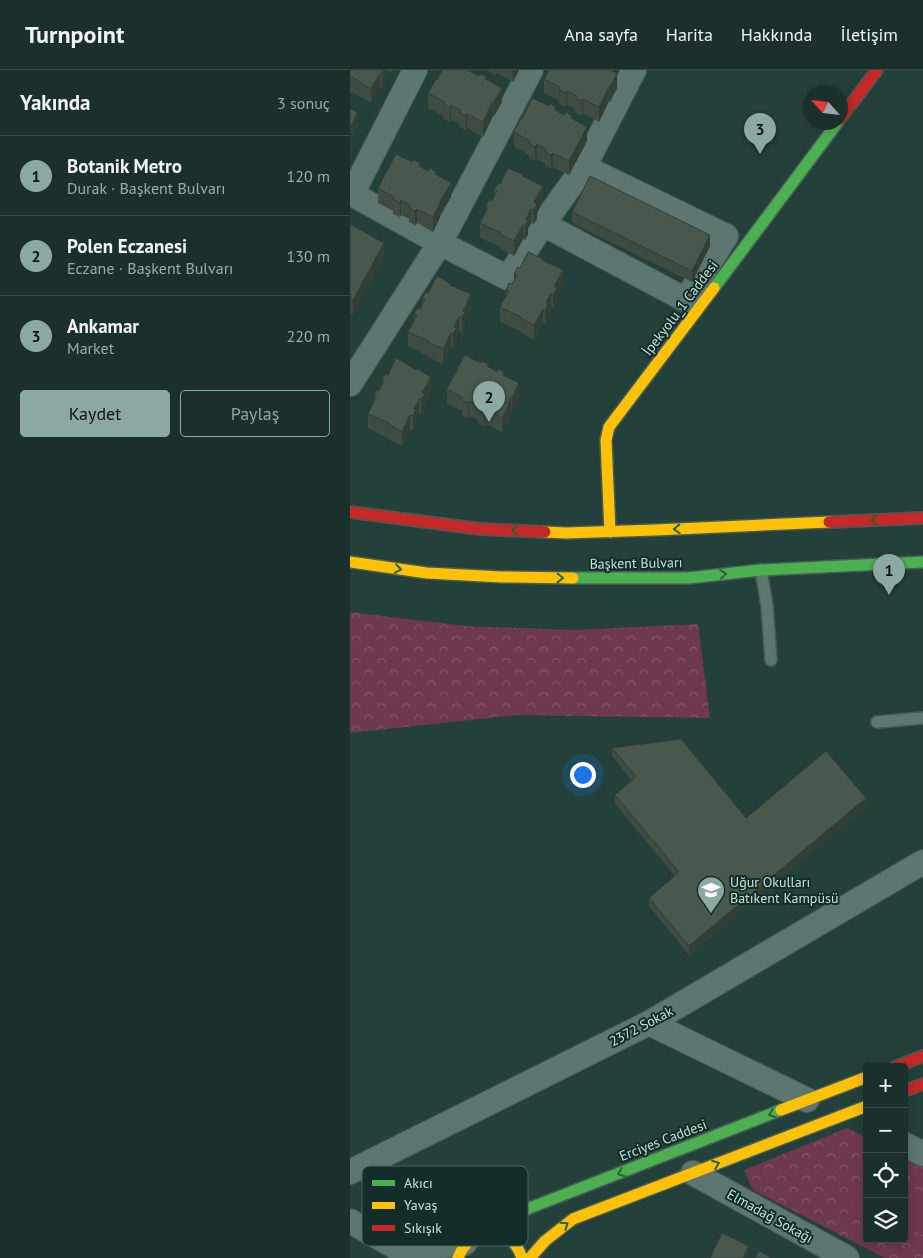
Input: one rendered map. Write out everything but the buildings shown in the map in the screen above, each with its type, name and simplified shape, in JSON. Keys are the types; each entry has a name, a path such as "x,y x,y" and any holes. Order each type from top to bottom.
{"street":[{"path":"415,70 351,194 508,278 543,224 584,167 634,70"},
{"path":"350,384 440,243 531,70"},
{"path":"848,109 878,70"},
{"name":"İpekyolu_1 Caddesi","path":"610,532 607,432 832,130"},
{"path":"543,224 686,300 726,236 584,167"},
{"path":"350,512 480,529 566,533 923,518"},
{"name":"Başkent Bulvarı","path":"350,562 427,573 582,579 688,578 762,570 923,562"},
{"name":"2372 Sokak","path":"362,1166 650,1023 923,862"},
{"path":"650,1023 807,1100"},
{"path":"905,1063 923,1056"},
{"name":"Erciyes Caddesi","path":"530,1258 556,1231 573,1220 807,1100 863,1079"},
{"path":"908,1090 923,1084"},
{"name":"Erciyes Caddesi","path":"528,1209 688,1161 860,1114"},
{"path":"908,1146 923,1154"},
{"name":"Elmadağ Sokağı","path":"688,1161 846,1258"},
{"name":"2372 Sokak","path":"350,1172 362,1166"},
{"path":"350,1221 362,1228"},
{"path":"395,1246 409,1254 466,1246"},
{"path":"517,1246 522,1258"}],"lane":[{"path":"762,570 771,660"},
{"path":"877,722 923,718"}],"green space":[{"path":"350,612 465,626 574,630 698,624 710,718 518,715 350,733"},
{"path":"847,1128 863,1136 863,1243 908,1243 908,1159 923,1167 923,1258 885,1258 753,1190 744,1170"},
{"path":"863,1179 863,1206 852,1201"},
{"path":"908,1186 923,1193 923,1235 908,1228"}],"traffic: fast":[{"path":"714,288 832,130"},
{"path":"573,578 688,578 761,570 923,562"},
{"path":"528,1209 781,1110"}],"traffic: slow":[{"path":"610,532 606,440 609,427 714,288"},
{"path":"545,532 655,530 829,522"},
{"path":"350,562 427,573 573,578"},
{"path":"781,1110 863,1079"},
{"path":"530,1258 545,1241 573,1219 863,1108"},
{"path":"458,1258 465,1246"},
{"path":"516,1246 522,1258"}],"traffic: jam":[{"path":"848,108 877,70"},
{"path":"350,512 480,529 545,532"},
{"path":"829,522 923,518"},
{"path":"905,1063 923,1056"},
{"path":"908,1090 923,1084"}],"place":[{"name":"Ankamar","path":"760,154"},
{"name":"Polen Eczanesi","path":"489,422"},
{"name":"Botanik Metro","path":"889,595"},
{"name":"Uğur Okulları Batıkent Kampüsü","path":"711,914"}]}
